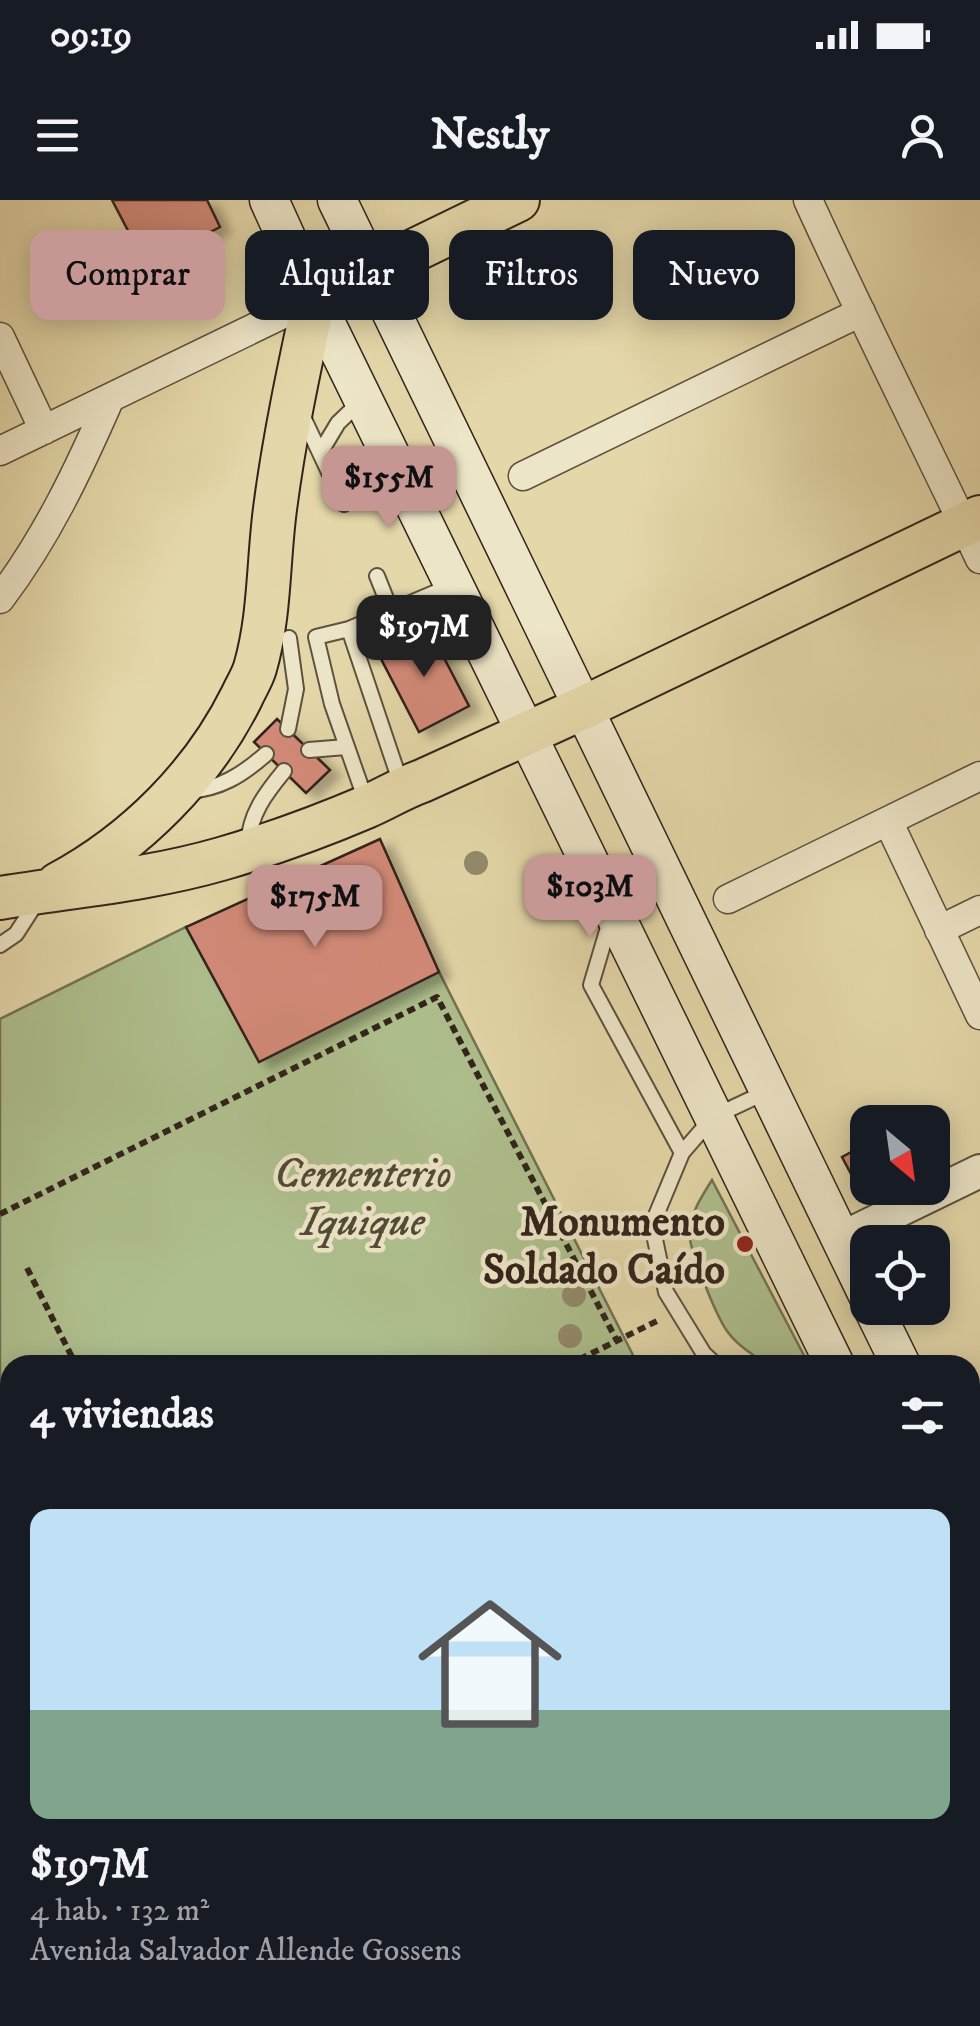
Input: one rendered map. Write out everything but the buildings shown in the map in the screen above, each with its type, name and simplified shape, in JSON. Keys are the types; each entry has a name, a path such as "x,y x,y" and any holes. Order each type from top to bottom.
{"main road":[{"path":"269,200 283,230"},
{"path":"337,200 351,230"},
{"path":"429,244 518,200"},
{"path":"44,891 107,853 176,792 231,718 275,637 275,509 310,320"},
{"path":"324,320 831,1355"},
{"path":"394,320 850,1259"},
{"path":"0,898 161,874 248,850 422,782 974,534"},
{"path":"881,1325 896,1355"}],"street":[{"path":"808,200 974,534"},
{"path":"523,476 861,312"},
{"path":"0,451 271,320"},
{"path":"0,337 44,430"},
{"path":"0,599 68,494 110,398"},
{"path":"728,899 980,776"},
{"path":"888,820 980,1015"},
{"path":"940,930 980,910"},
{"path":"840,1239 980,1172"}],"lane":[{"path":"294,398 344,504"},
{"path":"320,453 338,423 363,399"},
{"path":"377,576 391,610"},
{"path":"288,729 296,688 275,637 316,637 348,628 453,586"},
{"path":"348,628 385,797"},
{"path":"316,637 346,747 385,797"},
{"path":"309,750 346,747"},
{"path":"176,792 206,790 229,782 266,754"},
{"path":"248,850 249,824 263,796 284,772"},
{"path":"0,944 16,934 44,891"},
{"path":"614,910 591,984 682,1153"},
{"path":"705,1355 666,1292 652,1225 682,1153 714,1117 768,1091"}],"path":[{"path":"0,1214 437,996 617,1341"},
{"path":"27,1268 71,1355"},
{"path":"588,1355 676,1311"}],"green space":[{"name":"Cementerio Iquique","path":"186,927 259,1061 439,972 633,1355 0,1355 0,1019"},
{"path":"712,1180 804,1355 752,1355 736,1342 722,1323 698,1266 689,1230"}],"place":[{"name":"Monumento Soldado Caído","path":"745,1244"}]}
